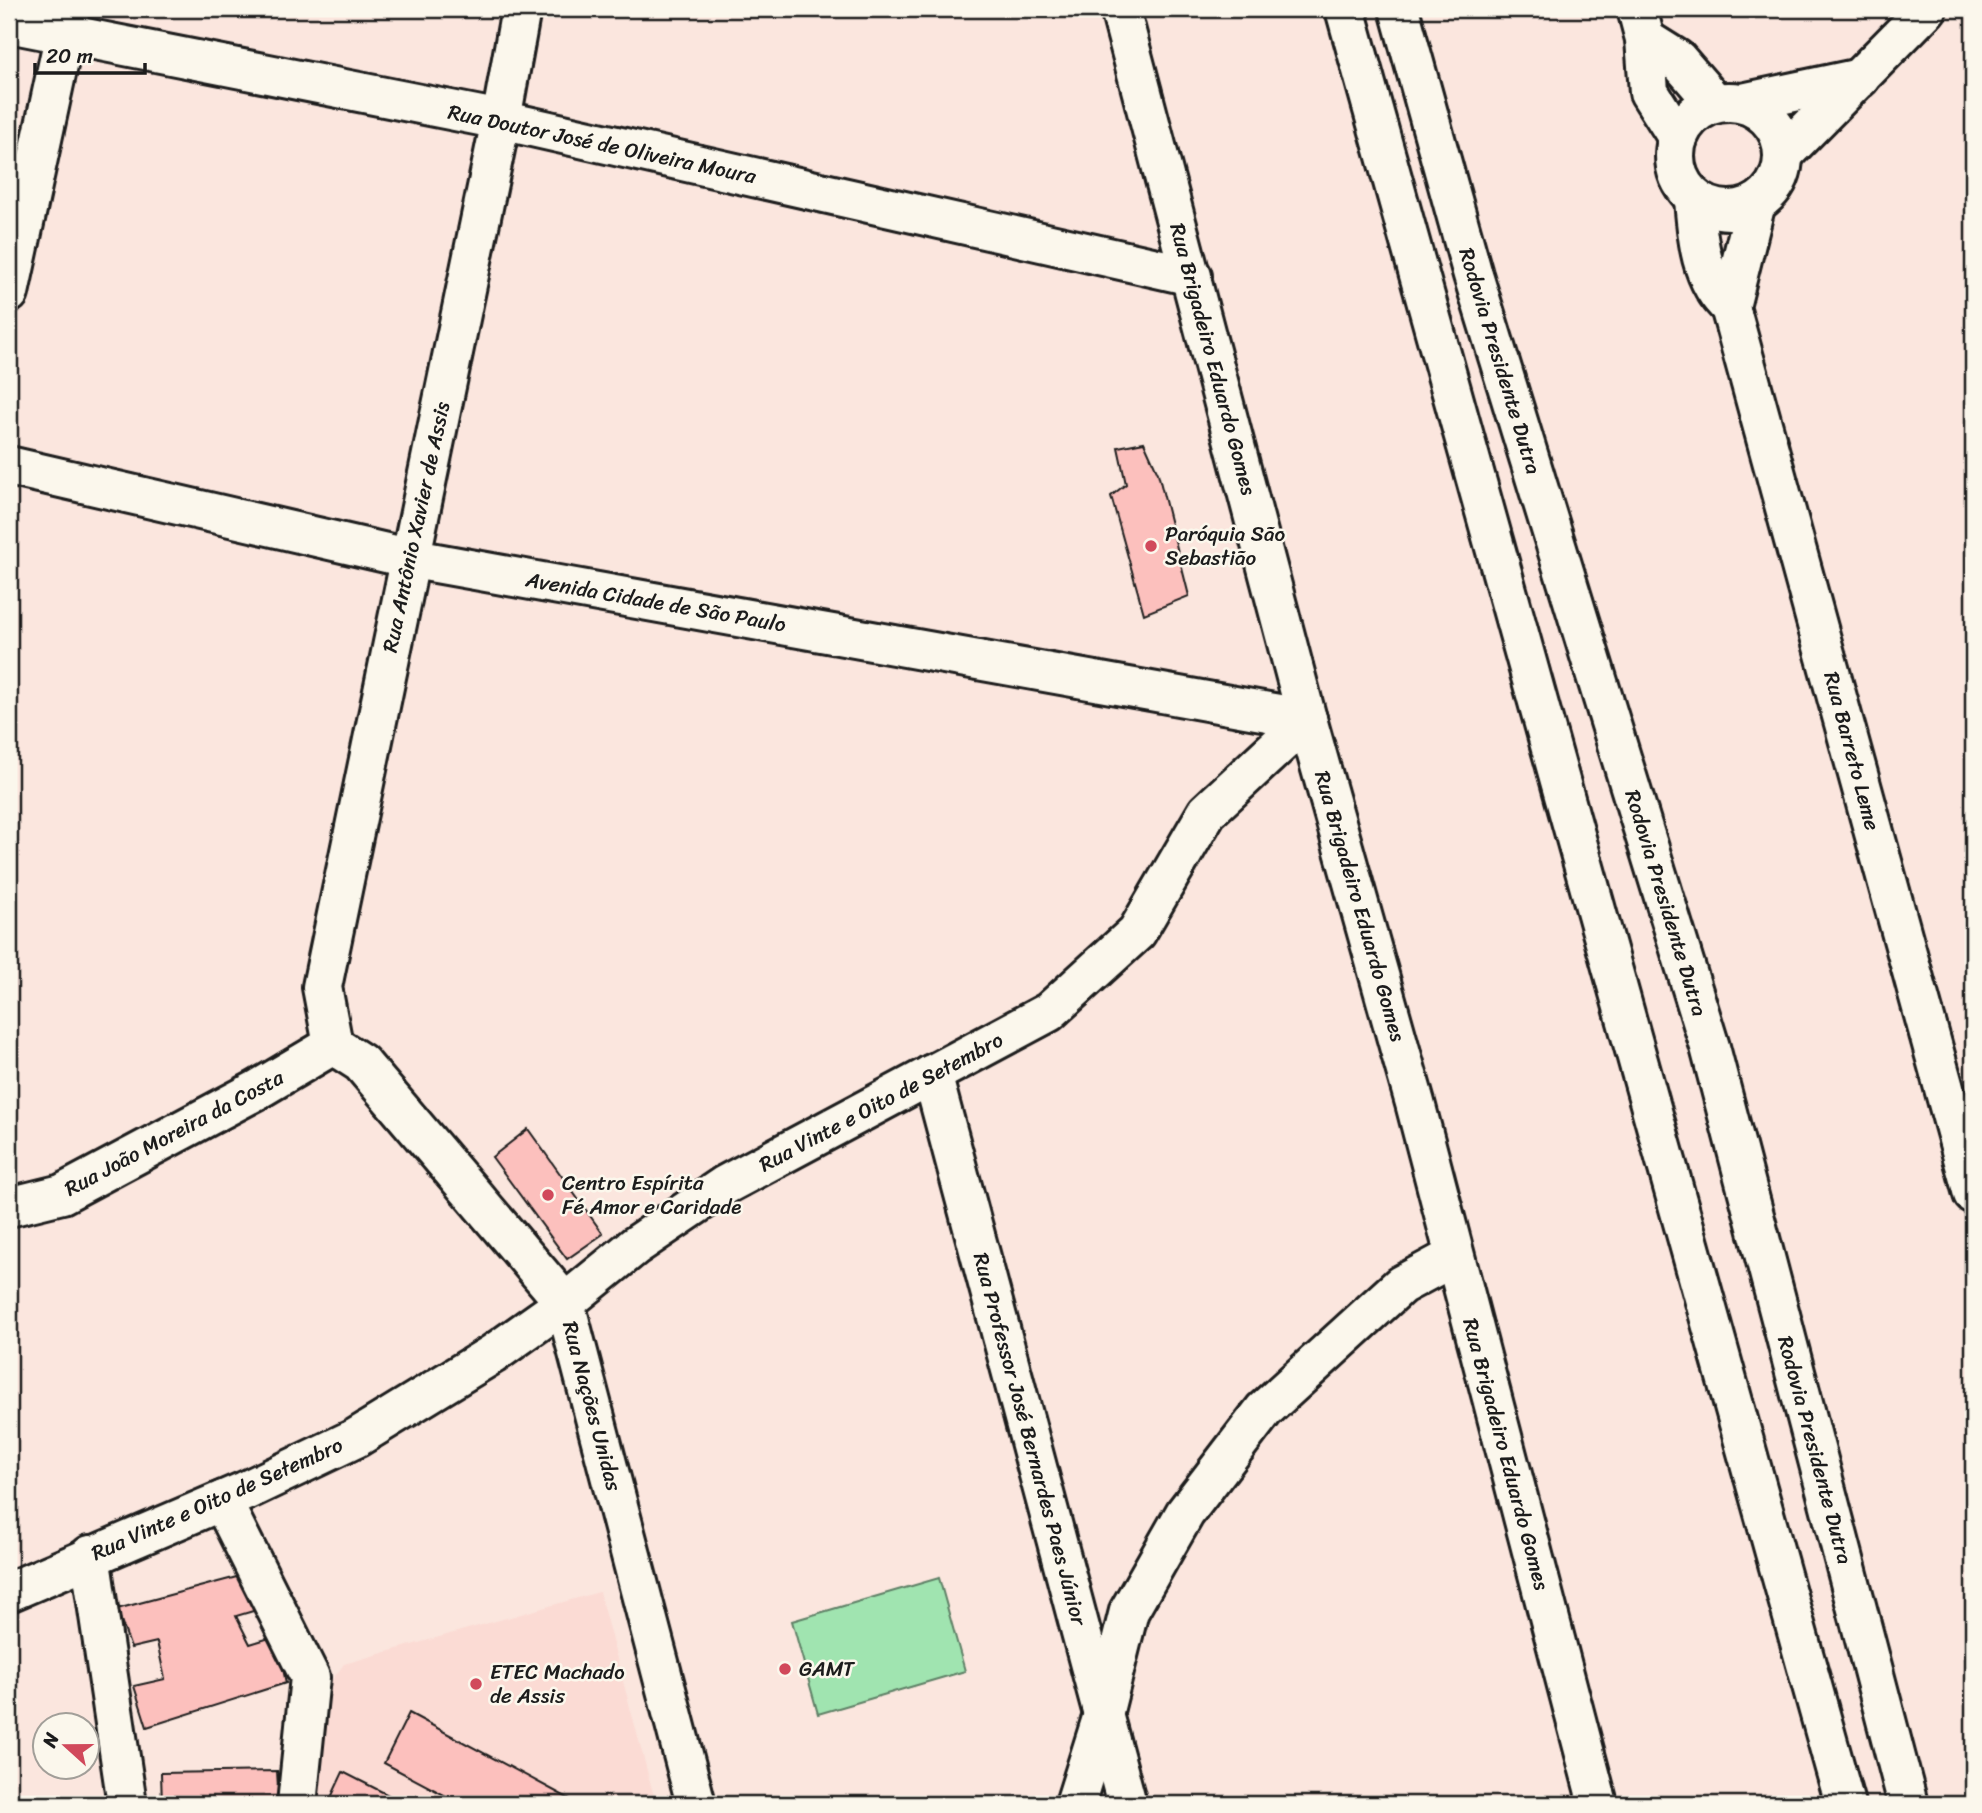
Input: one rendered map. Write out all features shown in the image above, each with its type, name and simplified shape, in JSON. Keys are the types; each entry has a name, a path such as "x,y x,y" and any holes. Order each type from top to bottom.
{"main road":[{"name":"Rua Antônio Xavier de Assis","path":"333,1045 322,987 408,558 501,120 521,9"},
{"name":"Rua Brigadeiro Eduardo Gomes","path":"1120,9 1307,719 1416,1103 1453,1257 1598,1804"},
{"path":"1345,9 1845,1804"},
{"name":"Rodovia Presidente Dutra","path":"1399,9 1473,275 1710,1047 1908,1804"},
{"path":"1783,155 1927,9"},
{"name":"Rua Doutor José de Oliveira Moura","path":"9,23 68,21 1192,276"},
{"path":"9,293 68,21"},
{"path":"1641,24 1676,59 1728,103 1758,110 1772,122 1780,138 1783,155 1776,183 1756,203 1741,209 1725,210 1694,199"},
{"path":"1641,24 1649,92 1678,138"},
{"path":"1730,307 1712,287 1703,259 1694,199 1677,171 1675,155 1678,138 1686,122 1699,111 1728,103 1860,78"},
{"path":"1730,307 1756,203"},
{"name":"Rua Barreto Leme","path":"1730,307 1973,1194"},
{"name":"Avenida Cidade de São Paulo","path":"9,466 408,558 1307,719"},
{"name":"Rua Vinte e Oito de Setembro","path":"9,1592 90,1555 222,1501 356,1438 493,1354 565,1303 635,1246 725,1185 1049,1013 1137,932 1207,812 1307,719"},
{"name":"Rua João Moreira da Costa","path":"9,1207 62,1194 333,1045"},
{"name":"Rua Nações Unidas","path":"333,1045 361,1063 565,1303 696,1804"},
{"name":"Rua Professor José Bernardes Paes Júnior","path":"932,1074 1127,1804"},
{"path":"1075,1804 1103,1715 1129,1611 1185,1513 1264,1410 1401,1285 1453,1257"},
{"path":"222,1501 310,1677 297,1804"},
{"path":"90,1555 127,1804"}],"shaded area":[{"name":"ETEC Machado de Assis","path":"599,1592 656,1804 306,1804 314,1704 344,1664"}],"green space":[{"path":"939,1578 965,1671 818,1714 792,1621"}],"building":[{"name":"Paróquia São Sebastião","path":"1144,442 1158,473 1189,596 1144,614 1111,496 1126,484 1118,447"},
{"name":"Centro Espírita Fé Amor e Caridade","path":"528,1129 603,1234 567,1259 492,1157"},
{"path":"248,1574 260,1609 236,1616 250,1644 276,1636 286,1683 147,1727 134,1686 165,1679 157,1642 131,1648 117,1609"},
{"name":"ETEC Machado de Assis","path":"409,1713 579,1804 461,1804 384,1763"},
{"path":"277,1771 279,1804 162,1804 161,1773"},
{"path":"343,1772 406,1804 328,1804"}],"place":[{"name":"Paróquia São Sebastião","path":"1151,546"},
{"name":"Centro Espírita Fé Amor e Caridade","path":"548,1195"},
{"name":"GAMT","path":"785,1669"},
{"name":"ETEC Machado de Assis","path":"476,1684"}]}
